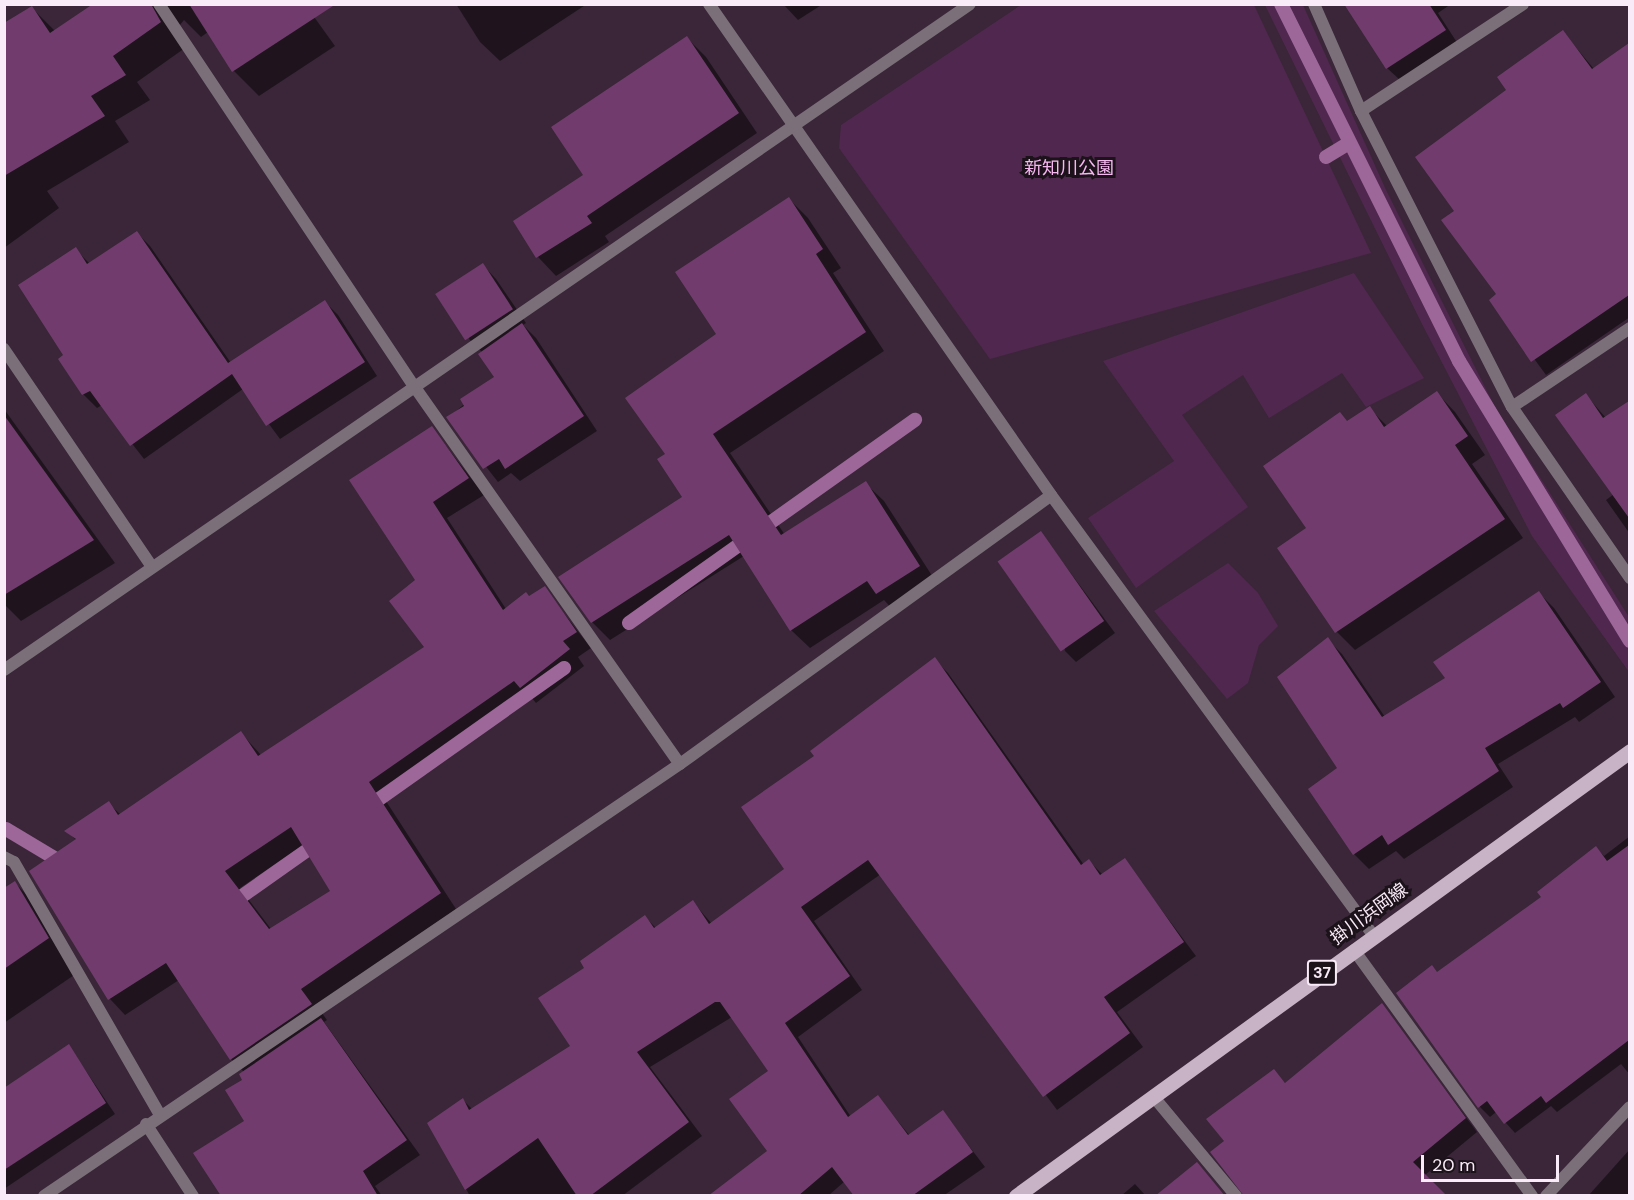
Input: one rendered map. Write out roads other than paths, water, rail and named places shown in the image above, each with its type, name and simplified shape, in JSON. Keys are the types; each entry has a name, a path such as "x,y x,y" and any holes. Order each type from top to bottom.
{"main road":[{"name":"掛川浜岡線","path":"1016,1196 1629,751"}],"street":[{"path":"159,4 414,386 680,764"},
{"path":"709,4 1051,495 1373,935"},
{"path":"4,670 970,4"},
{"path":"1314,4 1361,111 1512,407 1629,578"},
{"path":"1361,111 1523,4"},
{"path":"1512,407 1629,328"},
{"path":"4,349 152,567"},
{"path":"44,1196 146,1124 680,764 1051,495"},
{"path":"4,857 14,862 160,1115"},
{"path":"1354,950 1532,1196"},
{"path":"1153,1096 1236,1196"},
{"path":"1546,1196 1629,1107"},
{"path":"146,1124 193,1196"}],"waterway":[{"path":"1281,4 1459,361 1630,641"},
{"path":"1326,157 1348,144"},
{"path":"629,623 915,420"},
{"path":"365,809 564,668"},
{"path":"6,829 66,865"},
{"path":"228,906 320,841"}],"park label":[{"name":"新知川公園","path":"1069,168"}]}
